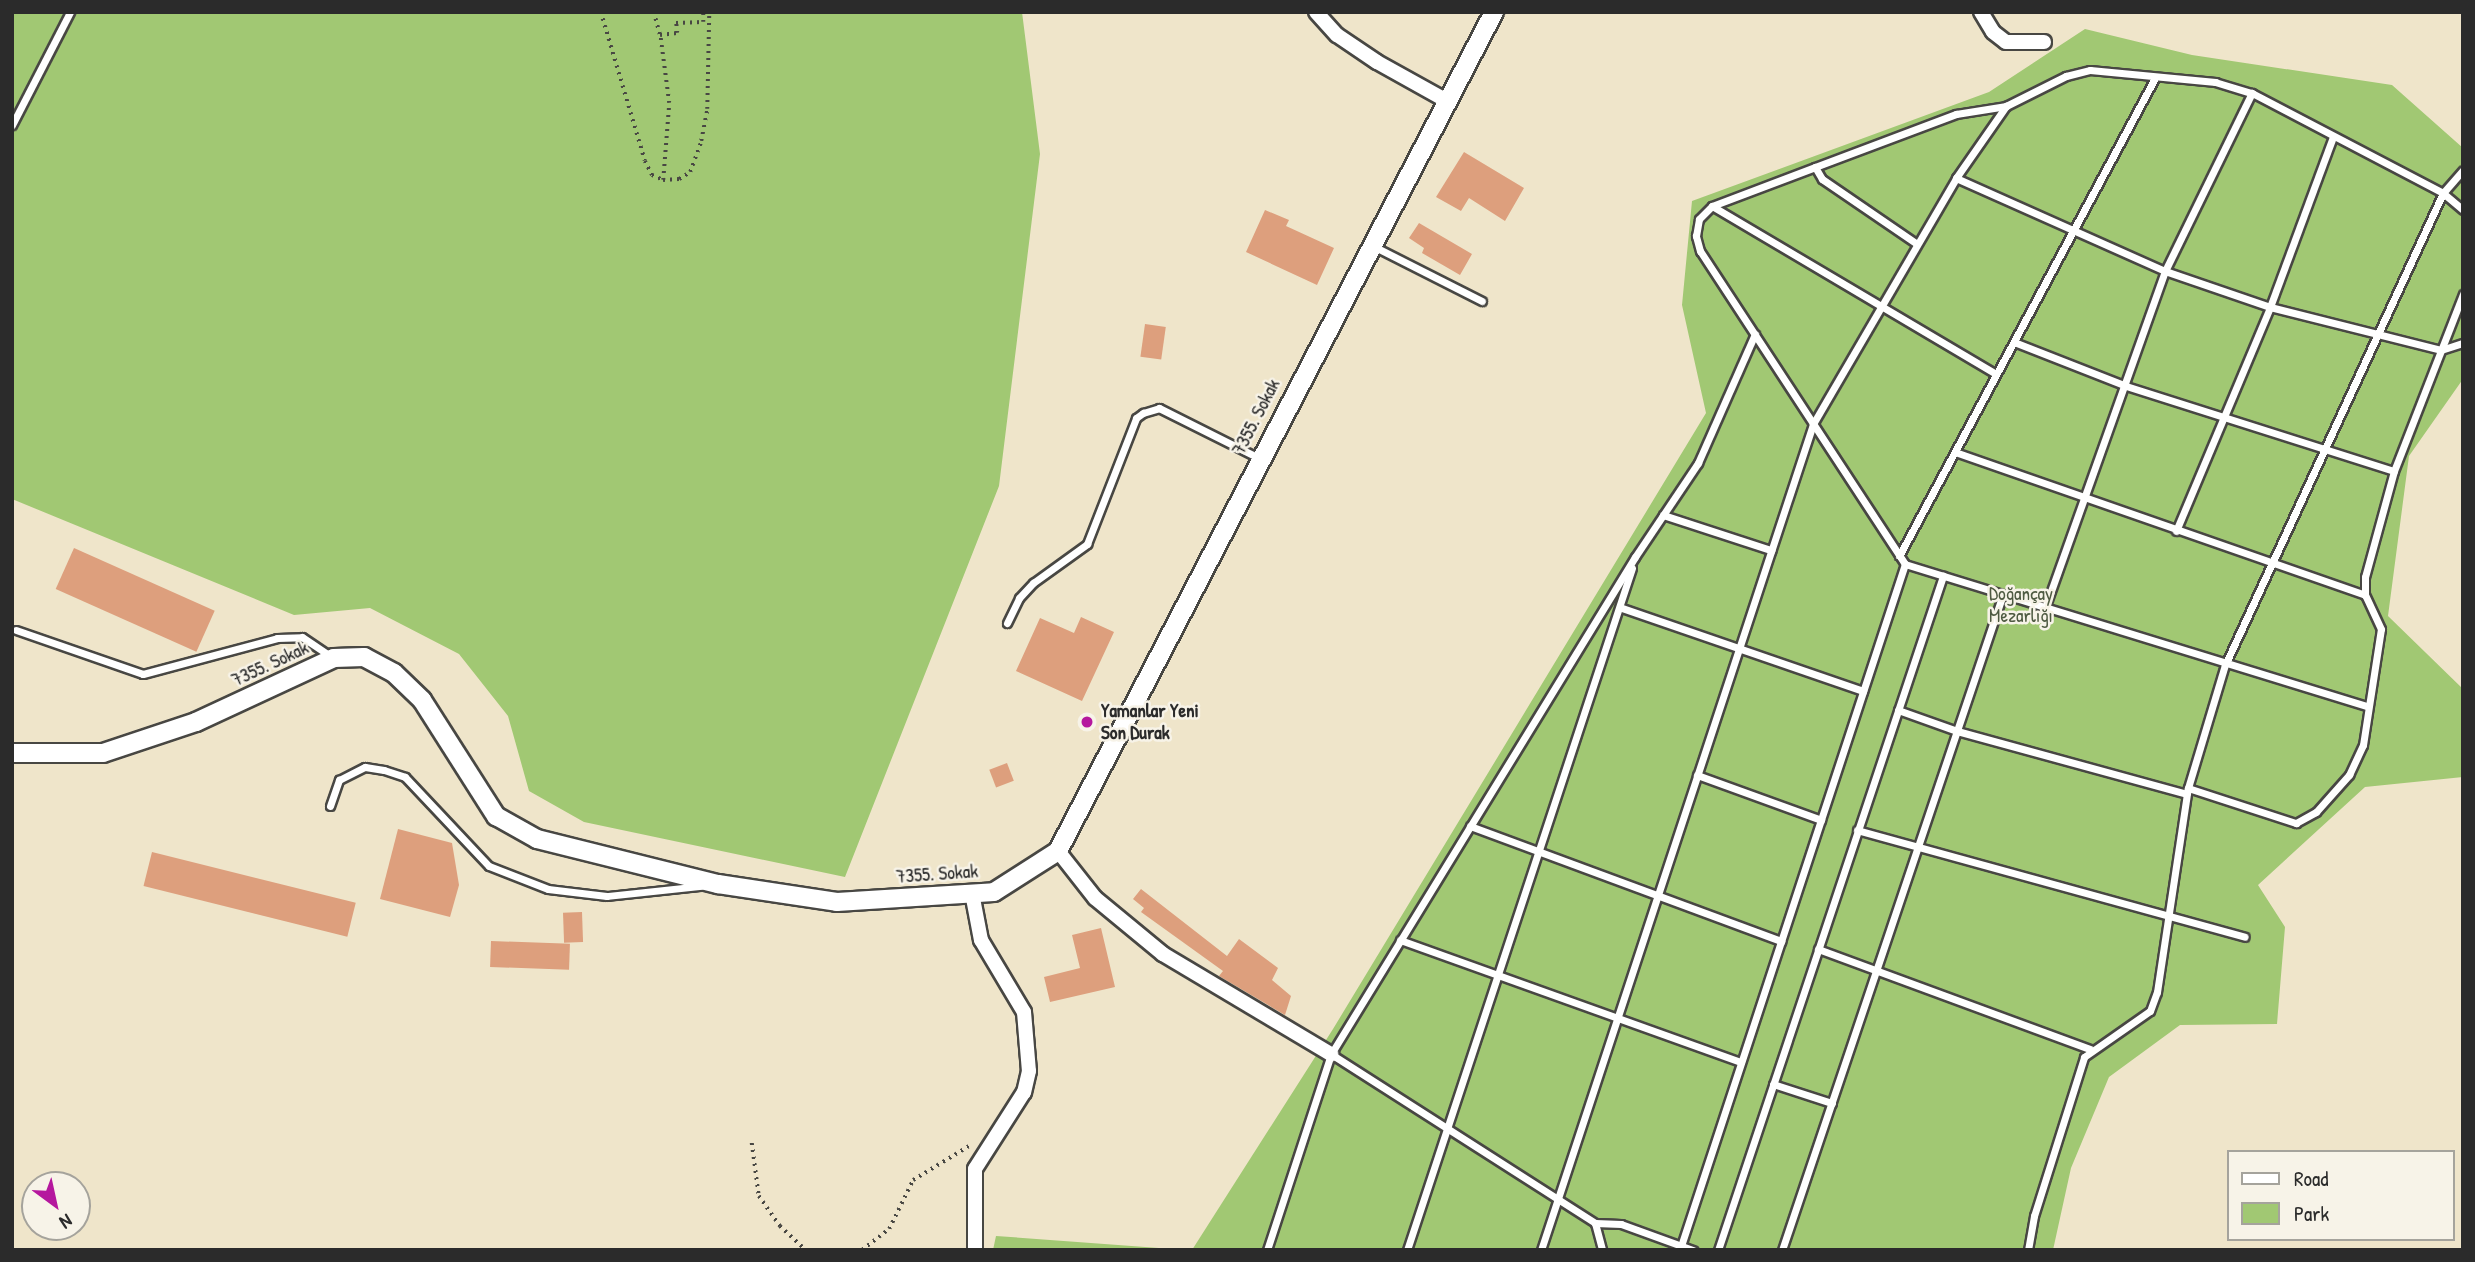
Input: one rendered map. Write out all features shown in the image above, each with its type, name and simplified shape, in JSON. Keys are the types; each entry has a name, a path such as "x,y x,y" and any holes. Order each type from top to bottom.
{"street":[{"path":"1316,12 1337,34 1377,62 1447,101"},
{"name":"7355. Sokak","path":"12,753 103,753 196,722 334,658 364,657 394,673 422,700 496,816 537,839 718,884 837,902 994,892 1058,851 1259,458 1494,12"},
{"path":"1981,12 1993,32 2006,42 2044,42"},
{"path":"12,741 56,753"},
{"path":"1058,851 1095,898 1163,954 1331,1054"},
{"path":"972,893 981,940 1024,1012 1028,1034 1029,1071 1024,1092 975,1169 975,1250"}],"lane":[{"path":"12,125 70,12"},
{"path":"2368,706 2225,665 1905,564 1700,251 1696,236 1699,219 1712,206 1956,114 2006,106 2066,76 2090,70 2215,82 2252,93 2443,194 2463,210"},
{"path":"1899,556 2155,78"},
{"path":"2045,608 2165,271 2252,93"},
{"path":"1541,1250 1813,424 1956,178 2006,106"},
{"path":"2176,531 2270,307 2333,137"},
{"path":"1815,167 1822,179 1917,244"},
{"path":"2028,1250 2034,1216 2072,1089 2090,1049 2150,1011 2168,920 2188,791 2225,665 2443,194 2463,170"},
{"path":"1956,178 2165,271 2270,307 2441,350 2463,343"},
{"path":"1712,206 1996,374"},
{"path":"1370,245 1482,300"},
{"path":"1898,710 1957,731 2188,791 2295,822 2316,812 2349,775 2363,746 2381,629 2365,595 2365,577 2394,471 2463,294"},
{"path":"1267,1250 1331,1054 1635,557 1698,463 1755,334"},
{"path":"2014,342 2126,386 2394,471"},
{"path":"1007,623 1019,598 1034,583 1087,544 1136,418 1143,413 1159,408 1259,458"},
{"path":"1955,452 2083,499 2365,595"},
{"path":"1663,515 1771,550"},
{"path":"1407,1250 1622,608 1635,557"},
{"path":"1681,1245 1905,564"},
{"path":"1718,1250 1942,576"},
{"path":"1782,1250 2003,594"},
{"path":"1622,608 1863,691"},
{"path":"16,630 143,674 277,638 302,637 334,658"},
{"path":"330,806 339,780 365,767 384,770 405,777 489,866 548,889 607,896 718,884"},
{"path":"1697,775 1821,820"},
{"path":"1470,826 1781,941"},
{"path":"1857,831 2168,920 2245,937"},
{"path":"1401,940 1741,1062"},
{"path":"1818,949 2090,1049"},
{"path":"1331,1054 1595,1223 1621,1224 1693,1250"},
{"path":"1773,1084 1832,1103"},
{"path":"1595,1223 1602,1250"}],"path":[{"path":"601,12 645,161 652,175 663,180 680,179 690,172 701,141 708,109 709,12"},
{"path":"654,12 660,35 669,103 663,180"},
{"path":"660,35 677,33 676,23 703,22 703,12"},
{"path":"862,1250 889,1229 913,1180 999,1132"},
{"path":"752,1143 759,1196 780,1226 806,1250"}],"green space":[{"path":"12,12 1022,12 1040,154 999,486 845,877 584,822 529,791 508,716 459,654 370,608 294,615 12,499"},
{"name":"Doğançay Mezarlığı","path":"2085,29 2192,55 2392,85 2463,148 2463,379 2409,456 2388,616 2463,689 2463,777 2365,787 2258,885 2285,927 2277,1024 2180,1025 2109,1077 2071,1168 2053,1250 1192,1250 1333,1029 1706,413 1682,305 1692,201 1989,92"},
{"path":"996,1236 1186,1250 993,1250"}],"building":[{"path":"1464,152 1524,188 1505,221 1469,198 1461,211 1436,197"},
{"path":"1265,210 1289,220 1286,226 1334,248 1317,285 1246,252"},
{"path":"1419,223 1472,254 1460,275 1422,253 1424,248 1409,238"},
{"path":"1145,324 1166,327 1161,360 1140,357"},
{"path":"74,548 215,611 196,652 56,589"},
{"path":"1081,617 1114,632 1082,701 1016,671 1040,618 1074,633"},
{"path":"1007,763 1014,781 996,788 989,770"},
{"path":"398,829 452,843 459,885 450,917 380,899"},
{"path":"152,852 356,903 347,937 144,886"},
{"path":"1141,889 1227,956 1239,939 1278,968 1272,980 1291,996 1285,1015 1219,976 1223,971 1141,912 1144,908 1133,899"},
{"path":"582,912 583,942 564,943 563,913"},
{"path":"1101,928 1115,987 1050,1002 1044,977 1080,968 1072,935"},
{"path":"491,941 570,944 569,970 490,967"}],"place":[{"name":"Yamanlar Yeni Son Durak","path":"1087,722"}]}
